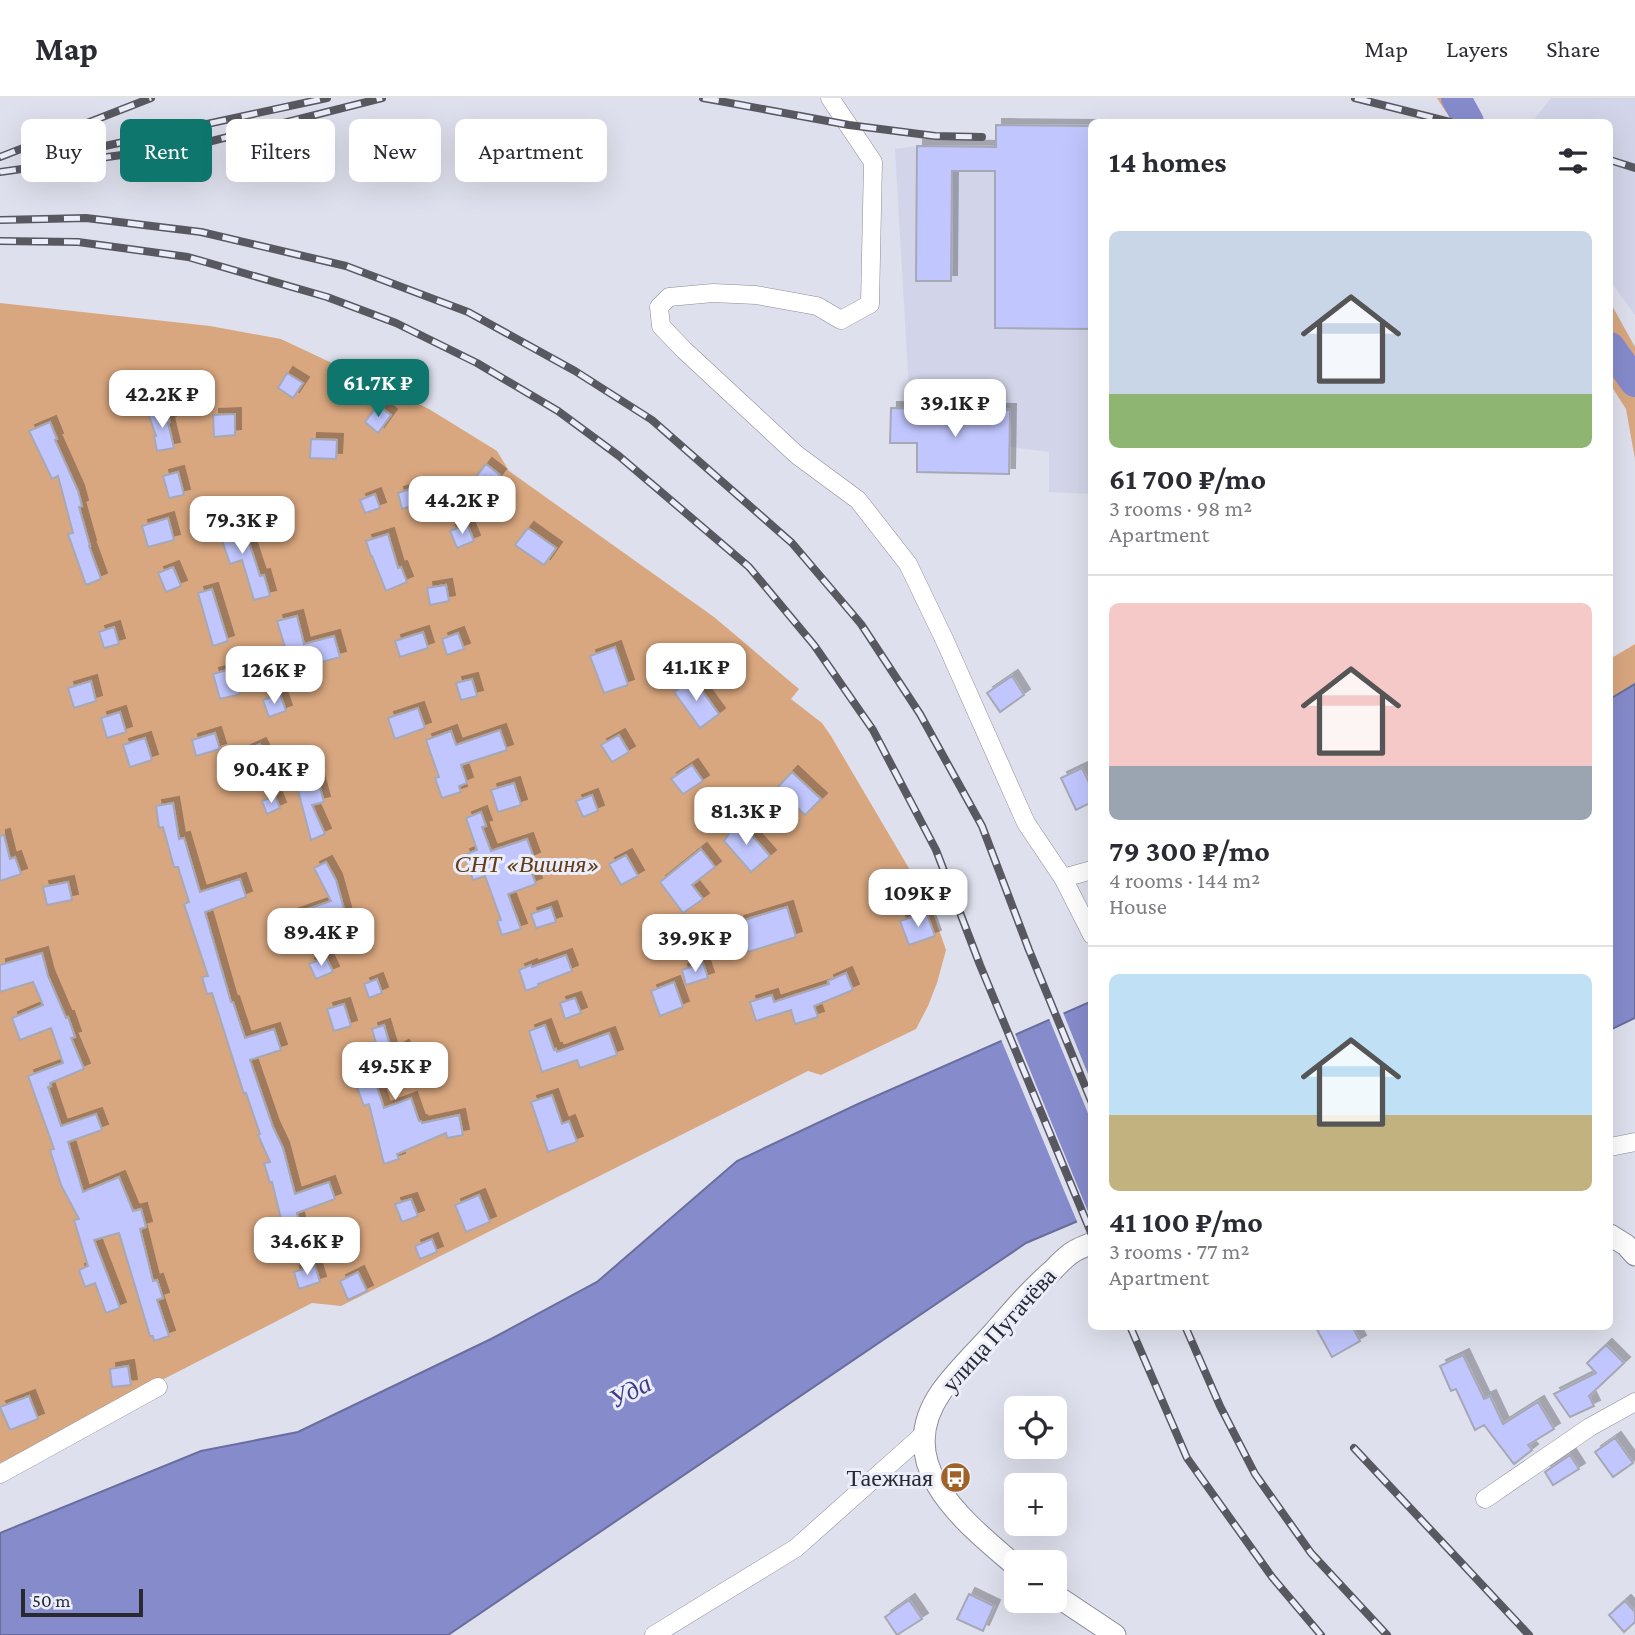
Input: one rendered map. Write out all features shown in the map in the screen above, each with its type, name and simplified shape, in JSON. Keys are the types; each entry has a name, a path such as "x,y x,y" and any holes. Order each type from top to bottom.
{"street":[{"path":"830,98 873,162 870,304 841,320 817,306 756,295 713,293 669,297 659,307 661,326 797,455 858,500 908,564 1026,823 1063,878 1088,927"},
{"path":"1063,878 1088,871"},
{"path":"1613,1146 1635,1142"},
{"path":"1613,1238 1626,1245 1635,1255"},
{"name":"улица Пугачёва","path":"925,1433 929,1413 941,1392 1033,1287 1071,1253 1088,1245"},
{"path":"0,1474 158,1387"},
{"path":"1485,1499 1590,1427 1635,1402"},
{"path":"925,1433 924,1450 940,1490 965,1522 1004,1556"},
{"path":"654,1635 796,1548 925,1433"},
{"path":"1067,1603 1115,1635"}],"shaded area":[{"path":"1551,98 1635,98 1635,315 1613,285 1613,119 1534,119"},
{"path":"996,125 1088,126 1088,494 1049,492 1049,452 1010,447 1009,474 917,472 917,444 890,443 891,408 910,408 895,149 917,146 995,146"}],"green space":[{"path":"1437,98 1470,98 1482,119 1473,119 1446,112"},
{"name":"СНТ «Вишня»","path":"0,303 210,326 281,339 429,409 497,451 509,471 714,617 799,689 791,699 822,723 831,736 930,904 946,950 937,983 916,1029 821,1075 808,1071 341,1306 312,1303 0,1463"},
{"path":"1613,307 1635,347 1635,459 1626,409 1613,389"},
{"path":"1635,644 1635,684 1613,697 1613,657"}],"water":[{"path":"1635,684 1635,1018 1613,1029 1613,697"},
{"name":"Уда","path":"1088,1003 1088,1217 1026,1243 448,1635 0,1635 0,1533 201,1451 298,1432 491,1339 597,1282 737,1161 858,1104"}],"pier":[{"path":"1062,1010 1088,1074 1088,1113 1048,1016"},
{"path":"1014,1031 1088,1212 1088,1220 1078,1224 1000,1037"}],"building":[{"path":"996,125 1088,126 1088,329 995,328 995,171 952,171 951,281 916,281 917,146 996,147"},
{"path":"287,373 303,383 293,398 278,388"},
{"path":"170,383 172,397 158,399 156,385"},
{"path":"378,405 391,415 378,433 365,422"},
{"path":"165,408 174,448 157,451 156,436 148,413"},
{"path":"891,408 1010,410 1009,474 917,472 917,443 890,443"},
{"path":"235,414 235,435 214,437 213,415"},
{"path":"50,422 57,439 55,440 78,491 82,506 79,507 89,546 101,579 86,585 68,534 73,533 58,476 52,479 29,431"},
{"path":"311,439 337,440 336,459 310,458"},
{"path":"486,464 500,475 486,493 472,482"},
{"path":"178,472 184,495 169,498 163,476"},
{"path":"417,487 422,503 402,509 398,493"},
{"path":"375,494 380,508 365,513 360,500"},
{"path":"234,516 241,535 246,533 260,576 264,575 270,596 254,600 242,560 230,564 215,524"},
{"path":"168,518 174,540 148,547 142,526"},
{"path":"467,524 474,541 457,548 450,531"},
{"path":"528,528 556,548 544,565 515,545"},
{"path":"388,534 398,568 401,567 407,582 386,591 366,541"},
{"path":"173,567 181,586 166,592 158,573"},
{"path":"446,585 449,601 430,605 427,588"},
{"path":"212,589 228,641 213,646 198,593"},
{"path":"297,616 304,644 334,636 340,657 292,670 277,621"},
{"path":"114,627 119,644 104,648 99,632"},
{"path":"423,632 428,648 400,657 395,641"},
{"path":"458,633 464,649 447,655 442,639"},
{"path":"615,647 628,685 604,693 590,656"},
{"path":"234,668 240,694 220,699 213,674"},
{"path":"1012,676 1024,695 1000,712 987,693"},
{"path":"693,678 719,714 700,728 674,692"},
{"path":"472,679 477,696 461,700 456,683"},
{"path":"91,681 96,701 74,708 68,688"},
{"path":"280,694 286,711 269,717 263,700"},
{"path":"418,708 425,728 395,739 388,718"},
{"path":"120,712 126,732 107,738 101,718"},
{"path":"500,730 507,750 461,765 467,783 459,786 461,792 442,798 435,778 439,777 426,740 451,731 456,745"},
{"path":"215,733 220,749 196,756 192,740"},
{"path":"619,735 629,752 612,762 601,745"},
{"path":"145,738 152,760 130,767 123,745"},
{"path":"260,744 267,759 252,766 245,751"},
{"path":"692,765 703,781 683,794 671,779"},
{"path":"1082,768 1088,781 1088,804 1076,810 1061,778"},
{"path":"315,769 324,802 312,805 325,834 311,840 294,775"},
{"path":"792,772 821,799 805,815 777,788"},
{"path":"514,783 521,805 498,812 491,790"},
{"path":"592,795 598,811 583,817 576,801"},
{"path":"275,796 280,808 267,814 262,801"},
{"path":"173,803 179,839 184,838 200,892 240,879 246,897 205,912 231,1002 245,1038 274,1029 281,1050 250,1060 283,1148 295,1194 329,1182 335,1199 297,1213 299,1222 283,1227 272,1182 270,1183 264,1163 270,1162 258,1135 260,1134 246,1093 244,1094 212,993 207,994 202,977 208,976 184,904 189,902 178,867 174,867 163,827 159,828 156,806"},
{"path":"481,812 486,826 482,827 491,851 527,839 534,858 527,861 536,884 508,894 521,929 502,935 497,921 501,920 485,876 473,880 464,855 477,850 466,818"},
{"path":"738,820 770,856 751,872 724,841"},
{"path":"4,835 10,859 15,857 21,874 0,881 0,836"},
{"path":"701,849 715,867 692,885 703,899 683,913 660,882"},
{"path":"626,855 638,876 621,885 609,864"},
{"path":"326,862 336,880 349,927 355,924 361,940 342,948 331,920 288,936 282,918 331,901 314,868"},
{"path":"68,882 72,900 47,905 43,887"},
{"path":"551,907 556,922 536,928 531,914"},
{"path":"787,907 796,937 748,952 738,922"},
{"path":"926,912 935,936 909,945 900,921"},
{"path":"42,953 48,976 66,1018 68,1017 75,1037 71,1038 84,1069 50,1083 51,1086 48,1087 61,1126 96,1114 102,1130 68,1142 83,1192 119,1177 133,1211 141,1209 146,1227 140,1229 153,1281 157,1280 163,1298 157,1300 169,1336 154,1341 153,1336 150,1336 119,1233 94,1240 120,1308 106,1313 95,1283 85,1287 79,1270 88,1266 74,1220 79,1219 61,1185 50,1150 54,1149 28,1076 63,1063 51,1028 20,1040 12,1018 43,1005 33,982 0,992 0,965"},
{"path":"566,955 572,971 526,991 519,970"},
{"path":"326,957 333,972 316,979 309,964"},
{"path":"703,963 708,978 686,985 682,970"},
{"path":"846,973 853,990 814,1006 818,1017 795,1024 791,1010 756,1021 750,1002 772,995 774,1002 829,984 828,981"},
{"path":"377,979 382,993 369,998 364,984"},
{"path":"674,982 683,1007 660,1016 651,991"},
{"path":"575,998 581,1013 565,1019 560,1003"},
{"path":"344,1004 351,1026 334,1031 327,1009"},
{"path":"384,1025 392,1052 403,1046 412,1065 376,1084 384,1108 411,1098 419,1121 422,1123 459,1115 463,1135 447,1138 446,1133 397,1154 399,1159 384,1164 369,1104 364,1106 347,1061 378,1050 372,1029"},
{"path":"545,1025 557,1052 609,1033 617,1055 580,1068 577,1060 542,1072 529,1031"},
{"path":"552,1095 562,1124 569,1121 577,1142 548,1152 531,1102"},
{"path":"479,1195 490,1222 466,1232 455,1205"},
{"path":"411,1199 418,1216 402,1222 395,1204"},
{"path":"432,1239 437,1252 420,1259 415,1246"},
{"path":"315,1266 320,1282 299,1289 294,1272"},
{"path":"358,1272 367,1291 348,1300 340,1281"},
{"path":"1317,1330 1354,1330 1360,1341 1332,1357"},
{"path":"1606,1345 1624,1363 1589,1396 1594,1406 1570,1417 1554,1394 1596,1373 1587,1363"},
{"path":"1463,1355 1484,1399 1490,1396 1503,1424 1538,1402 1554,1429 1528,1445 1532,1450 1514,1464 1484,1425 1475,1430 1456,1389 1451,1391 1440,1366"},
{"path":"128,1366 131,1385 112,1387 110,1369"},
{"path":"29,1396 38,1419 10,1430 0,1407"},
{"path":"1615,1438 1633,1463 1613,1477 1595,1452"},
{"path":"1570,1455 1579,1469 1553,1485 1545,1472"},
{"path":"969,1594 994,1606 983,1631 957,1619"},
{"path":"909,1600 922,1619 897,1635 885,1617"},
{"path":"1625,1601 1635,1612 1635,1622 1624,1632 1609,1615"}],"waterway":[{"path":"1456,98 1467,119"},
{"path":"1613,351 1635,382"}],"railway":[{"path":"0,157 151,98"},
{"path":"106,146 327,98"},
{"path":"0,172 200,144 382,98"},
{"path":"703,98 849,125 935,136 982,137"},
{"path":"1355,98 1438,119"},
{"path":"1613,161 1635,168"},
{"path":"0,220 86,218 201,232 346,266 468,312 575,371 652,420 792,543 861,624 920,714 982,826 1088,1093"},
{"path":"0,241 78,242 188,257 327,297 396,323 477,363 558,411 619,456 749,567 814,645 873,730 936,850 980,965 1088,1225"},
{"path":"1132,1330 1187,1458 1272,1577 1321,1635"},
{"path":"1187,1330 1220,1406 1255,1474 1311,1553 1387,1635"},
{"path":"1354,1448 1529,1635"}],"place":[{"name":"Таежная","path":"956,1478"}]}
